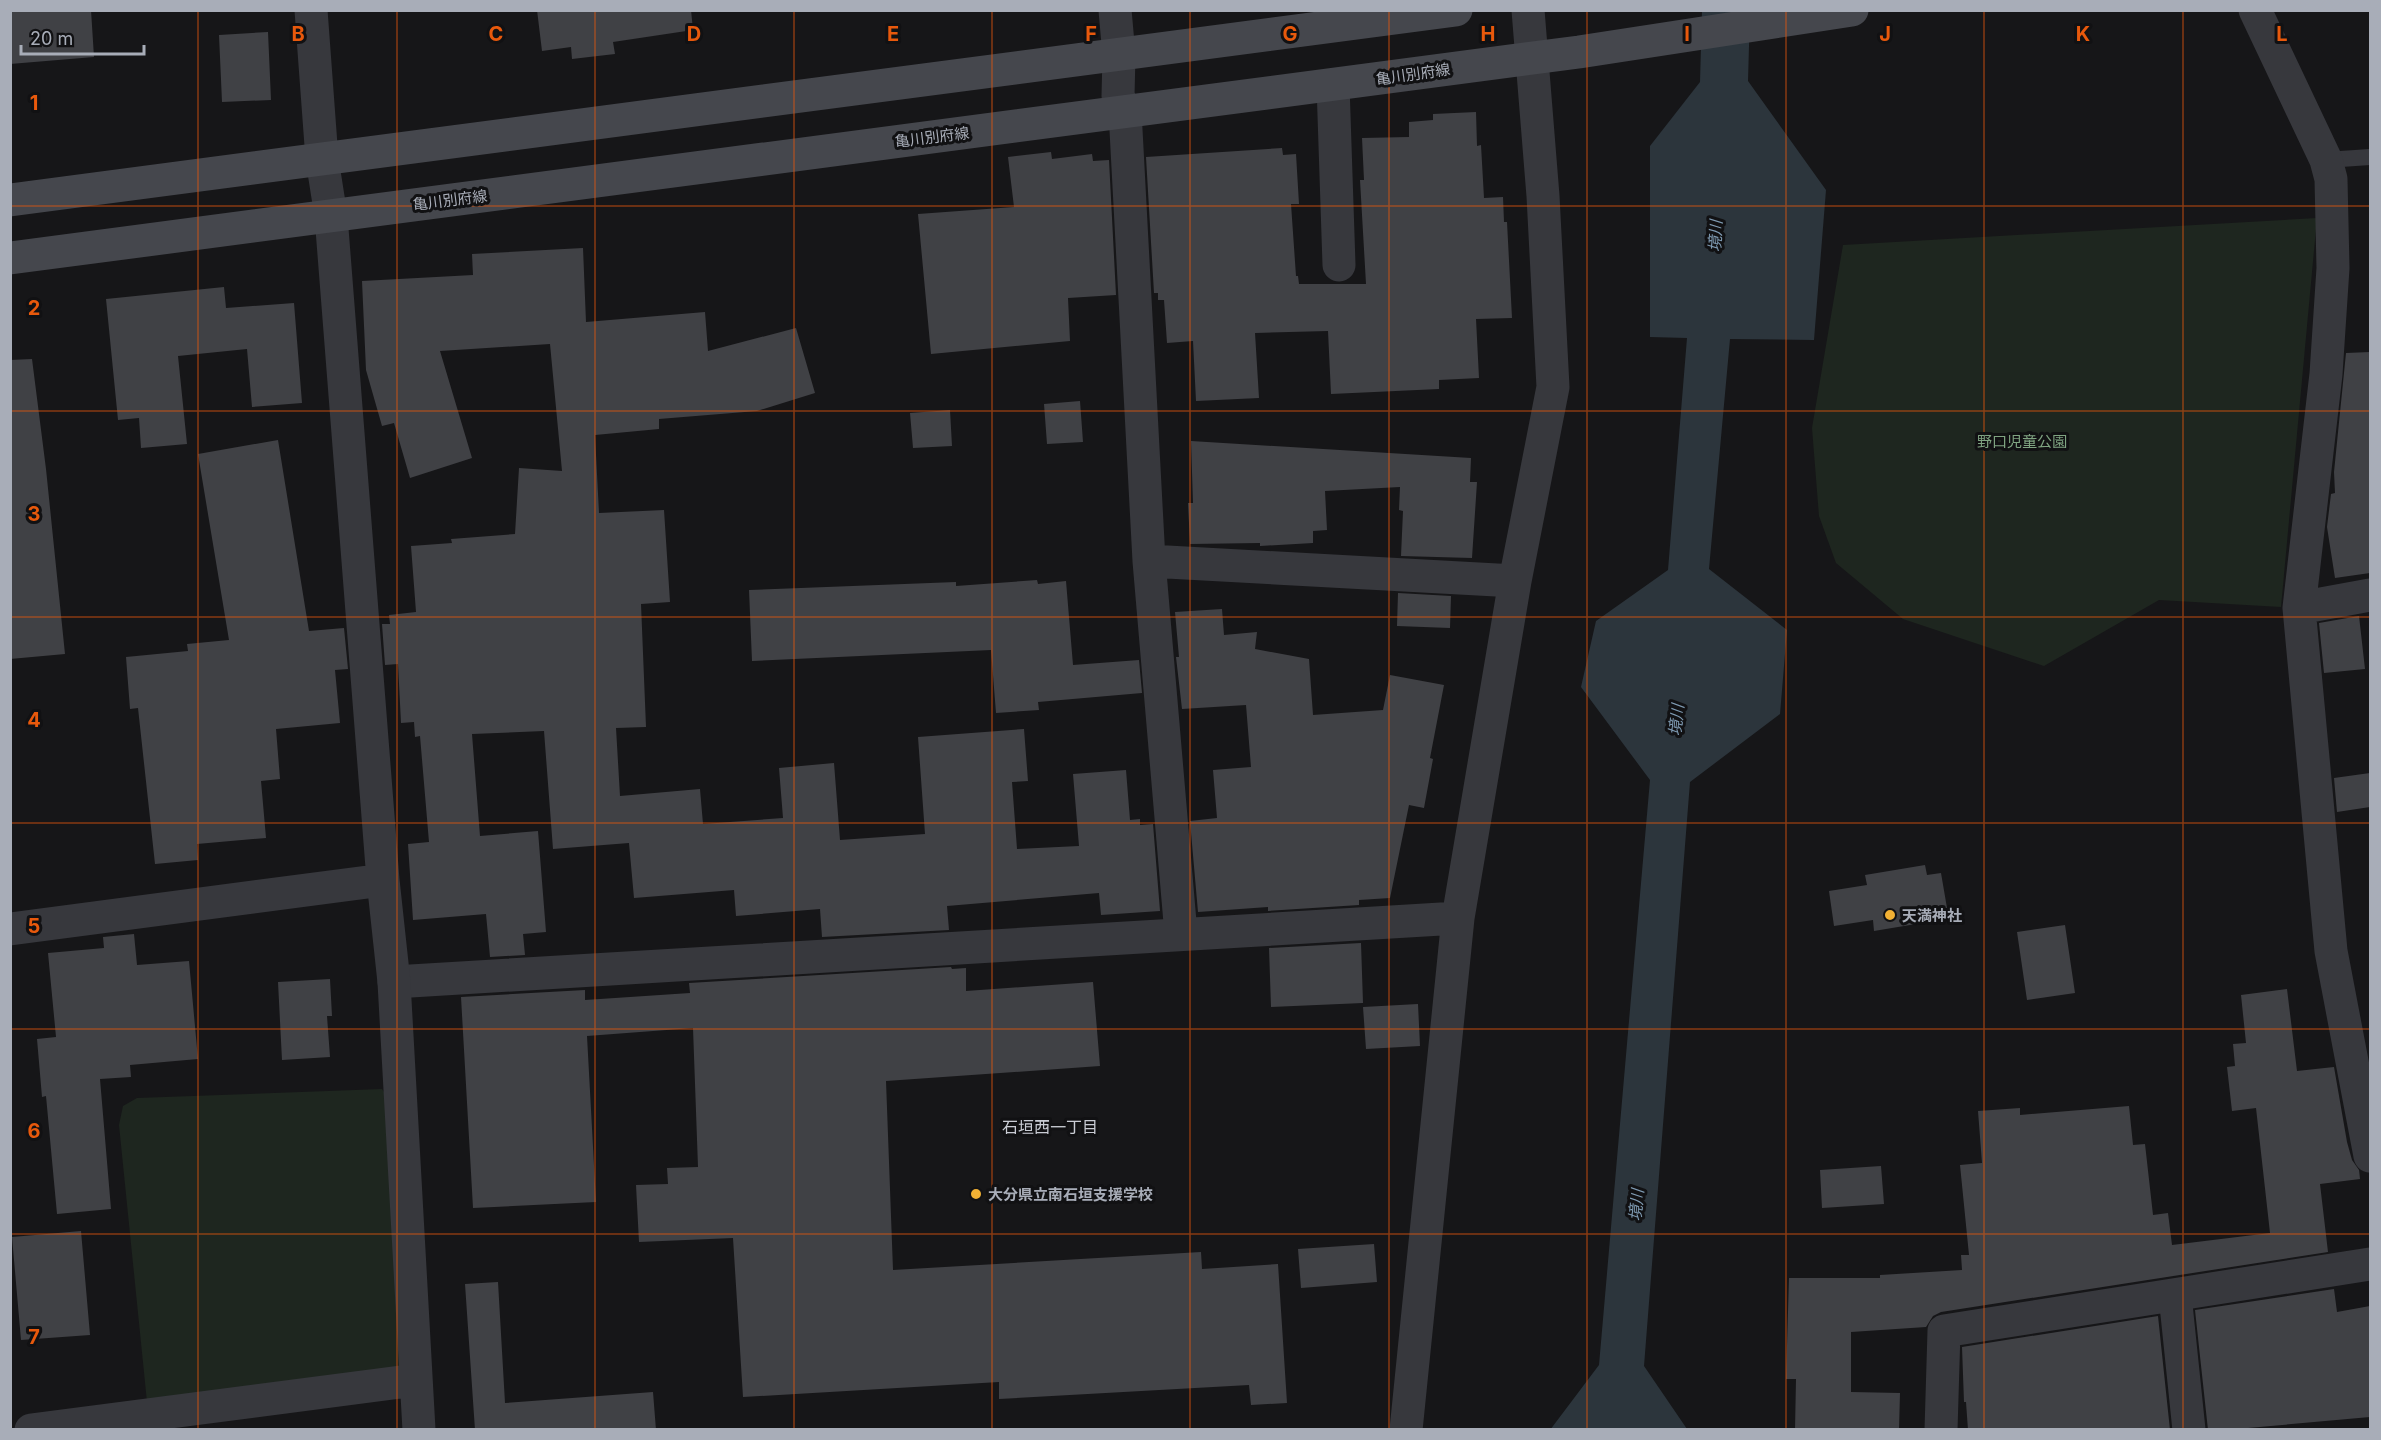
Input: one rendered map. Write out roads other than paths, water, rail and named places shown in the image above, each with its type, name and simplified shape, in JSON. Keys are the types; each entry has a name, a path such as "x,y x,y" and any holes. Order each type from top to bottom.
{"main road":[{"path":"10,200 1456,10"},
{"name":"亀川別府線","path":"10,258 1333,85 1579,52 1844,12"}],"street":[{"path":"311,10 322,159 331,216 383,880 394,982 418,1430"},
{"path":"1115,10 1119,55 1118,96 1125,111 1149,561 1181,934"},
{"path":"1406,1430 1458,918 1515,581 1553,387 1543,196 1528,10"},
{"path":"2255,10 2326,160 2331,178 2333,268 2326,374 2299,608 2331,951 2370,1156"},
{"path":"1333,85 1340,265"},
{"path":"1149,561 1515,581"},
{"path":"2299,608 2370,595"},
{"path":"10,929 383,880"},
{"path":"394,982 1458,918"},
{"path":"1941,1430 1944,1331 2370,1264"},
{"path":"2175,1295 2189,1430"},
{"path":"31,1430 416,1380"}],"lane":[{"path":"2326,160 2370,157"}],"water":[{"name":"境川","path":"1702,11 1750,11 1748,81 1826,190 1814,340 1730,339 1709,569 1787,630 1780,714 1690,782 1644,1366 1687,1429 1550,1430 1599,1365 1650,780 1581,687 1596,621 1668,570 1687,338 1650,337 1650,146 1700,82"}],"place":[{"name":"天満神社","path":"1890,915"},
{"name":"大分県立南石垣支援学校","path":"976,1194"}],"district":[{"name":"石垣西一丁目","path":"1050,1127"}],"park label":[{"name":"野口児童公園","path":"2022,441"}]}
